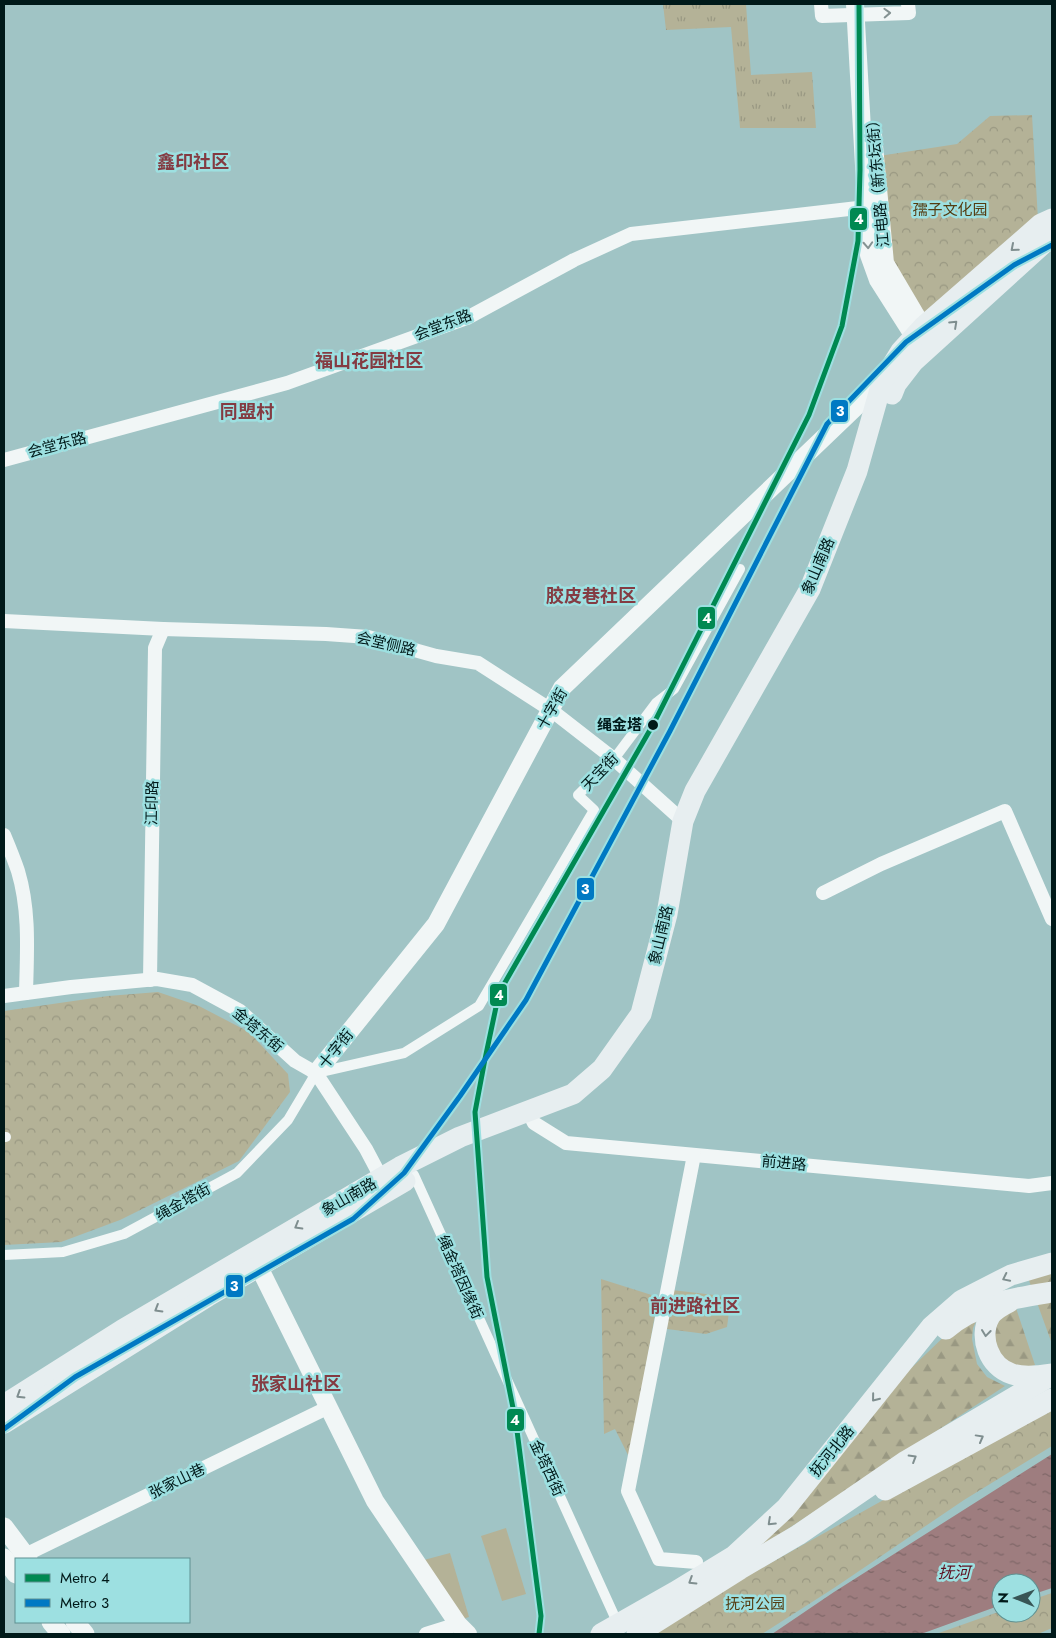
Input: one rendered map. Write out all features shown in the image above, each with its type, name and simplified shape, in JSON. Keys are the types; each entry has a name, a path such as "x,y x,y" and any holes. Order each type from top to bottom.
{"main road":[{"name":"象山南路","path":"4,1423 208,1296 259,1267 460,1136 580,1106 611,1079 651,1023 676,926 700,804 709,784 821,594 867,474 896,384 913,362 924,339 1041,224 1052,219"},
{"name":"象山南路","path":"4,1405 122,1330 385,1184 416,1180 466,1148 531,1117 573,1094 602,1069 642,1014 666,914 683,821 695,791 810,589 857,471 882,382 901,351 924,339 1052,238"},
{"name":"抚河北路","path":"609,1629 734,1556 786,1508 932,1327 962,1300 1011,1275 1052,1263"},
{"path":"897,1371 955,1321 986,1305 1052,1292"},
{"path":"1016,1298 1000,1307 991,1315 986,1330 985,1345 996,1365 1012,1374 1031,1376 1052,1375"},
{"path":"798,1535 906,1461 1052,1375"},
{"path":"637,1634 798,1535 912,1476 1052,1399"},
{"path":"4,1527 27,1557"},
{"path":"4,1558 15,1573"},
{"path":"53,1623 61,1634"},
{"path":"76,1623 85,1634"}],"street":[{"path":"821,4 822,16 861,9 909,12 908,4"},
{"name":"江电路（新东坛街）","path":"861,9 872,125 873,206 885,263 924,339"},
{"name":"会堂东路","path":"4,460 287,383 467,318 574,260 631,234 873,206"},
{"name":"十字街","path":"316,1073 436,924 562,688 882,382"},
{"name":"天宝街","path":"316,1073 404,1053 479,1006 594,810 578,795 614,759 656,703 674,689 740,569"},
{"name":"会堂侧路","path":"4,621 368,637 436,656 478,663 551,710 614,759 683,821"},
{"name":"江印路","path":"150,980 155,648 163,629"},
{"path":"823,893 881,864 1005,812 1052,919"},
{"path":"4,835 18,871 25,906 28,932 26,993"},
{"name":"金塔东街","path":"4,996 157,979 192,985 240,1011 295,1061 316,1073 366,1149 385,1184"},
{"name":"绳金塔街","path":"4,1255 63,1252 124,1234 237,1172 288,1120 316,1073"},
{"name":"前进路","path":"531,1117 566,1143 1029,1186 1052,1183"},
{"path":"694,1155 628,1491 659,1559 696,1562"},
{"name":"金塔西街","path":"416,1180 609,1629"},
{"path":"259,1267 375,1501 463,1629 426,1634"},
{"name":"张家山巷","path":"27,1557 329,1407"}],"green space":[{"path":"663,4 746,4 751,75 812,72 816,128 740,128 731,27 666,30"},
{"name":"孺子文化园","path":"1032,115 1038,220 924,320 890,262 879,156 957,144 990,116"},
{"path":"158,992 199,1006 249,1032 288,1074 290,1092 239,1161 120,1220 61,1242 4,1245 4,1011 108,996"},
{"path":"1052,1269 1052,1344 1027,1275"},
{"path":"601,1279 658,1297 630,1459 615,1429 604,1434"},
{"path":"672,1290 731,1297 727,1327 706,1334 667,1329"},
{"path":"1015,1305 1035,1365 1019,1370 1001,1362 991,1328"},
{"path":"980,1313 973,1328 972,1339 977,1364 987,1377 1005,1386 747,1556 904,1375 952,1329"},
{"name":"抚河公园","path":"1052,1406 1052,1446 964,1500 762,1634 643,1634"},
{"path":"506,1528 526,1594 502,1601 481,1536"},
{"path":"450,1553 469,1617 463,1619 424,1560"},
{"path":"1052,1593 1052,1628 1038,1634 936,1634 991,1615 991,1623 1041,1623 1041,1597"}],"water":[{"name":"抚河","path":"1052,1454 1052,1588 1041,1592 1041,1573 991,1573 991,1609 921,1634 772,1634 834,1592"}],"metro line":[{"name":"4","path":"539,1634 541,1616 516,1423 487,1277 475,1112 485,1059 499,993 654,723 809,415 842,326 858,241 860,170 859,4"},
{"name":"3","path":"4,1429 75,1377 353,1219 404,1173 526,1000 670,731 827,424 906,342 1014,265 1052,245"}],"place":[{"name":"绳金塔","path":"653,725"}],"district":[{"name":"鑫印社区","path":"193,162"},
{"name":"福山花园社区","path":"369,361"},
{"name":"同盟村","path":"247,412"},
{"name":"胶皮巷社区","path":"591,596"},
{"name":"前进路社区","path":"695,1306"},
{"name":"张家山社区","path":"296,1384"}]}
